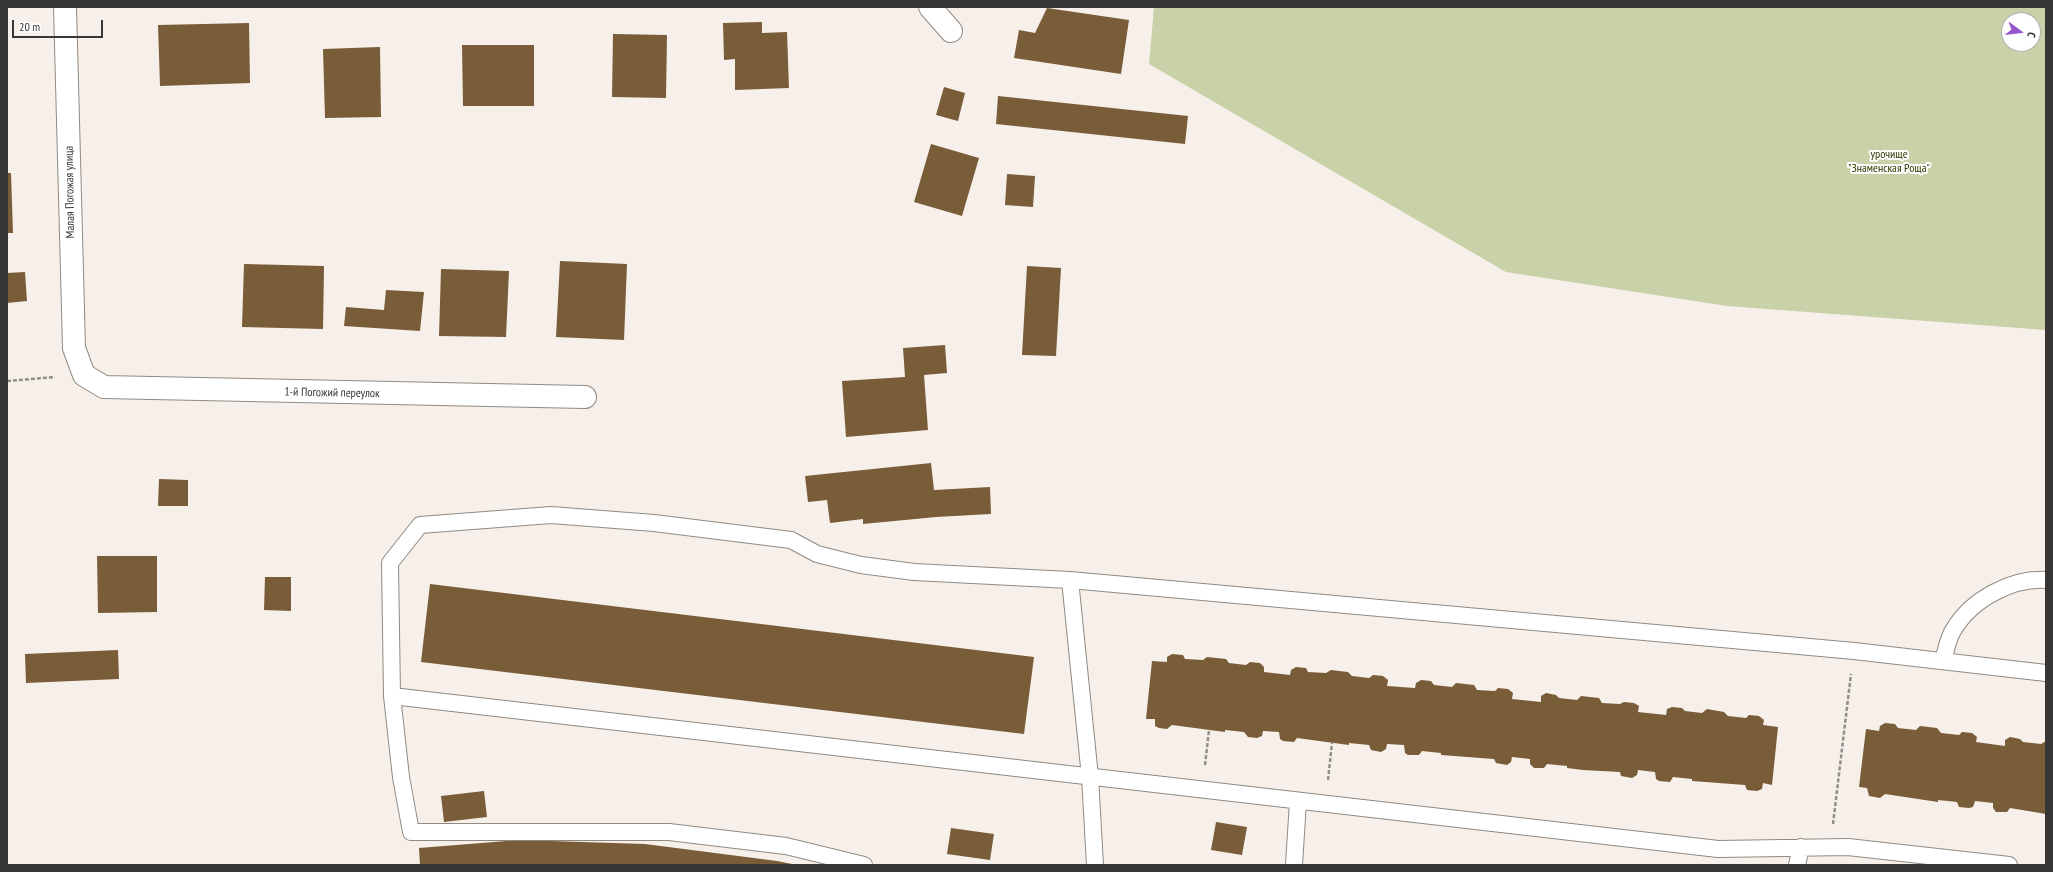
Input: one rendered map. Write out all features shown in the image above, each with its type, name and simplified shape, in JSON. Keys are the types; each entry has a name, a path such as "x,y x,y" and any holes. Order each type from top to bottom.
{"street":[{"name":"Малая Погожая улица","path":"65,7 74,348 84,375"},
{"path":"930,7 951,31"},
{"name":"1-й Погожий переулок","path":"84,375 104,387 585,397"}],"lane":[{"path":"864,865 786,846 669,832 411,832 401,777 392,696 390,563 420,525 551,515 654,523 791,540 817,554 861,565 906,571 1070,580 1854,651 2046,673"},
{"path":"1943,661 1953,629 1973,607 2006,586 2031,579 2046,580"},
{"path":"1070,580 1090,777 1094,865"},
{"path":"392,696 1718,849 1848,846 2009,865"},
{"path":"1294,865 1298,801"},
{"path":"1797,865 1801,848"}],"path":[{"path":"7,381 84,375"},
{"path":"1831,847 1854,651"},
{"path":"1202,790 1209,730"},
{"path":"1326,804 1332,743"}],"green space":[{"name":"урочище \"Знаменская Роща\"","path":"1154,7 2046,7 2046,330 1727,306 1506,272 1149,64"}],"building":[{"path":"1047,8 1129,20 1121,74 1014,58 1019,30 1035,33"},
{"path":"762,22 762,33 787,32 789,88 735,90 735,59 724,60 723,23"},
{"path":"249,23 250,83 160,86 158,25"},
{"path":"613,34 667,35 666,98 612,97"},
{"path":"462,45 534,45 534,106 463,106"},
{"path":"380,47 381,117 325,118 323,49"},
{"path":"944,87 965,93 958,121 936,115"},
{"path":"998,96 1188,116 1185,144 996,124"},
{"path":"931,144 979,158 962,216 914,202"},
{"path":"7,173 11,173 13,233 7,233"},
{"path":"1007,174 1035,176 1033,207 1005,205"},
{"path":"560,261 627,264 624,340 556,337"},
{"path":"244,264 324,266 323,329 242,327"},
{"path":"1027,266 1061,268 1056,356 1022,355"},
{"path":"441,269 509,271 506,337 439,336"},
{"path":"25,272 27,301 7,303 7,273"},
{"path":"386,290 424,292 420,331 344,326 346,307 384,310"},
{"path":"945,345 947,373 924,375 928,430 846,437 842,381 905,377 903,348"},
{"path":"931,463 934,490 990,487 991,514 936,517 863,524 863,519 830,523 827,500 808,502 805,476"},
{"path":"159,479 188,480 188,506 158,506"},
{"path":"97,556 157,556 157,612 98,613"},
{"path":"265,577 291,577 291,611 264,610"},
{"path":"430,584 1034,657 1024,734 421,662"},
{"path":"118,650 119,679 26,683 25,654"},
{"path":"1172,654 1183,655 1185,659 1203,660 1207,657 1226,659 1229,663 1246,665 1250,662 1260,663 1264,667 1264,672 1290,675 1291,670 1296,667 1306,668 1308,672 1326,673 1331,670 1348,672 1352,676 1369,678 1373,675 1383,676 1388,680 1387,686 1415,688 1416,683 1421,680 1431,681 1434,685 1452,687 1456,683 1474,685 1477,690 1495,691 1498,688 1508,689 1513,693 1512,699 1541,702 1541,696 1546,693 1556,695 1559,698 1577,700 1581,696 1599,698 1602,703 1634,703 1639,706 1638,712 1666,715 1667,709 1672,707 1682,708 1685,711 1702,713 1707,709 1724,712 1728,716 1746,718 1749,715 1759,716 1764,720 1763,725 1778,727 1772,785 1763,783 1762,789 1757,791 1747,790 1745,785 1692,781 1692,779 1673,777 1670,782 1659,781 1656,779 1655,772 1638,770 1637,775 1632,778 1621,776 1620,772 1583,770 1567,768 1567,766 1547,764 1544,768 1534,768 1530,764 1530,759 1512,757 1511,762 1507,765 1496,763 1494,759 1441,755 1441,753 1422,751 1419,755 1408,755 1405,753 1404,745 1387,744 1386,749 1381,752 1371,750 1369,745 1349,743 1349,745 1297,738 1294,742 1283,741 1280,739 1279,732 1263,731 1262,736 1257,738 1248,737 1244,732 1225,730 1225,732 1172,725 1167,729 1159,728 1155,726 1155,719 1146,719 1152,661 1167,662 1167,657"},
{"path":"1885,723 1895,724 1898,728 1916,730 1920,726 1937,728 1941,733 1959,735 1962,732 1972,733 1977,737 1976,742 2005,746 2005,740 2010,737 2020,739 2023,742 2041,744 2046,741 2046,814 2010,808 2007,812 1996,812 1993,808 1993,803 1975,801 1973,807 1969,808 1959,807 1957,802 1938,800 1938,802 1885,794 1880,798 1869,796 1867,788 1859,787 1866,729 1879,731 1880,726"},
{"path":"484,791 487,817 444,822 441,796"},
{"path":"1216,822 1247,827 1242,855 1211,850"},
{"path":"951,828 994,834 990,860 947,854"},
{"path":"519,840 645,844 792,864 420,865 419,848"}]}
